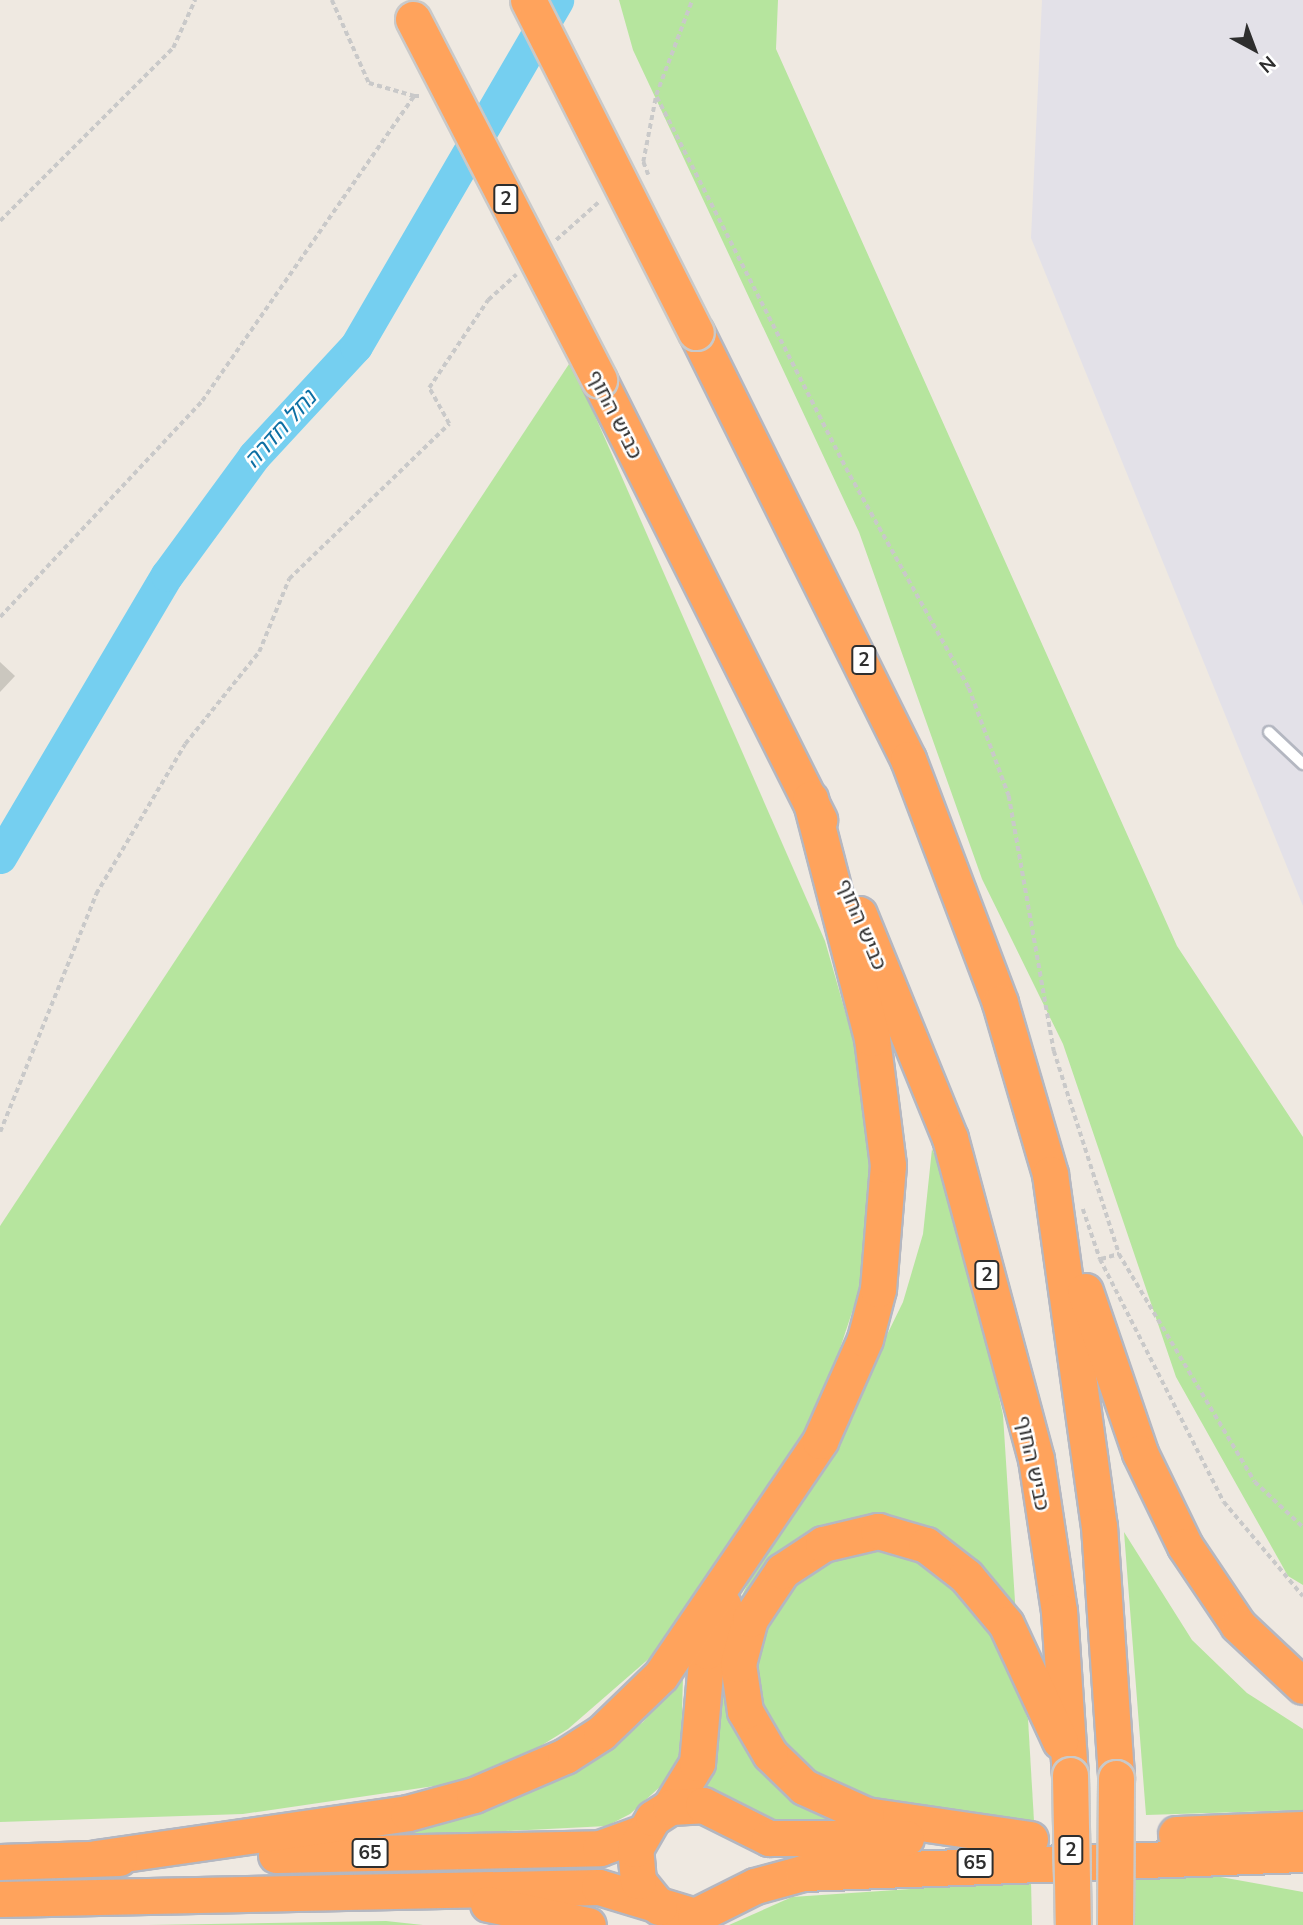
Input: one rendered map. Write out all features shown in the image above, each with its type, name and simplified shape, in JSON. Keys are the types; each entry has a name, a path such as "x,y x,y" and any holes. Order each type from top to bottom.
{"highway":[{"name":"2","path":"528,0 908,759 1000,1003 1050,1174 1099,1526 1116,1778 1115,1925"},
{"name":"כביש החוף","path":"409,9 810,799 926,1071 970,1203 1047,1522 1070,1769 1073,1925"},
{"path":"96,1858 371,1821 474,1795 565,1756 601,1732 661,1675 770,1515 846,1390 869,1326 886,1232 888,1165 872,1038 810,799"},
{"path":"1050,1174 1111,1374 1165,1508 1238,1625 1303,1686"},
{"path":"670,1807 697,1763 707,1651 717,1620 770,1515"},
{"path":"1030,1839 866,1815 804,1787 770,1754 745,1711 738,1664 750,1619 782,1571 822,1544 878,1531 926,1545 966,1576 1006,1624 1070,1769"},
{"name":"65","path":"0,1862 600,1848 641,1833 670,1807 704,1805 753,1832 783,1839 1030,1839 1303,1829"},
{"path":"641,1833 636,1873 659,1907"},
{"name":"65","path":"0,1899 600,1887 695,1916 755,1886 803,1872 1303,1854"},
{"path":"1169,1858 1303,1876"},
{"path":"381,1891 588,1925"}],"lane":[{"path":"1269,732 1303,764"}],"path":[{"path":"0,221 173,48 195,0"},
{"path":"332,0 369,83 414,96 437,97"},
{"path":"656,95 846,468 969,688 1009,796 1054,1051 1119,1254 1255,1482 1303,1527"},
{"path":"0,617 202,401 414,96"},
{"path":"633,172 643,162"},
{"path":"550,245 612,190"},
{"path":"0,1132 96,894 178,755 258,652 289,579 449,424 429,388 488,300 519,272"},
{"path":"1100,1259 1119,1254"}],"shaded area":[{"path":"1042,0 1303,0 1303,906 1031,238"}],"green space":[{"path":"619,0 778,0 776,49 1177,946 1303,1137 1303,1585 1288,1576 1176,1377 1063,1044 982,879 859,532 633,50"},
{"path":"571,361 825,941 855,1046 876,1162 864,1276 818,1415 740,1541 652,1656 568,1729 489,1778 243,1814 0,1822 0,1226"},
{"path":"932,1149 957,1204 1003,1415 1016,1617 974,1567 817,1533 728,1689 863,1826 756,1822 696,1783 719,1643 766,1546 841,1429 903,1302 923,1234"},
{"path":"1124,1532 1192,1640 1247,1693 1303,1729 1303,1810 1146,1815"},
{"path":"853,1547 896,1549 937,1568 995,1631 1028,1719 1034,1821 870,1802 795,1763 758,1706 755,1645 791,1581"},
{"path":"683,1676 681,1750 672,1776 630,1814 607,1826 386,1837 504,1801 596,1758 643,1722"},
{"path":"1128,1874 1215,1876 1303,1892 1303,1925 1131,1925"},
{"path":"1031,1881 1032,1925 729,1925 792,1897"},
{"path":"386,1921 423,1925 148,1925"}],"building":[{"path":"0,662 15,676 0,692"}],"waterway":[{"name":"נחל חדרה","path":"0,857 167,575 254,456 356,346 557,0"}]}
